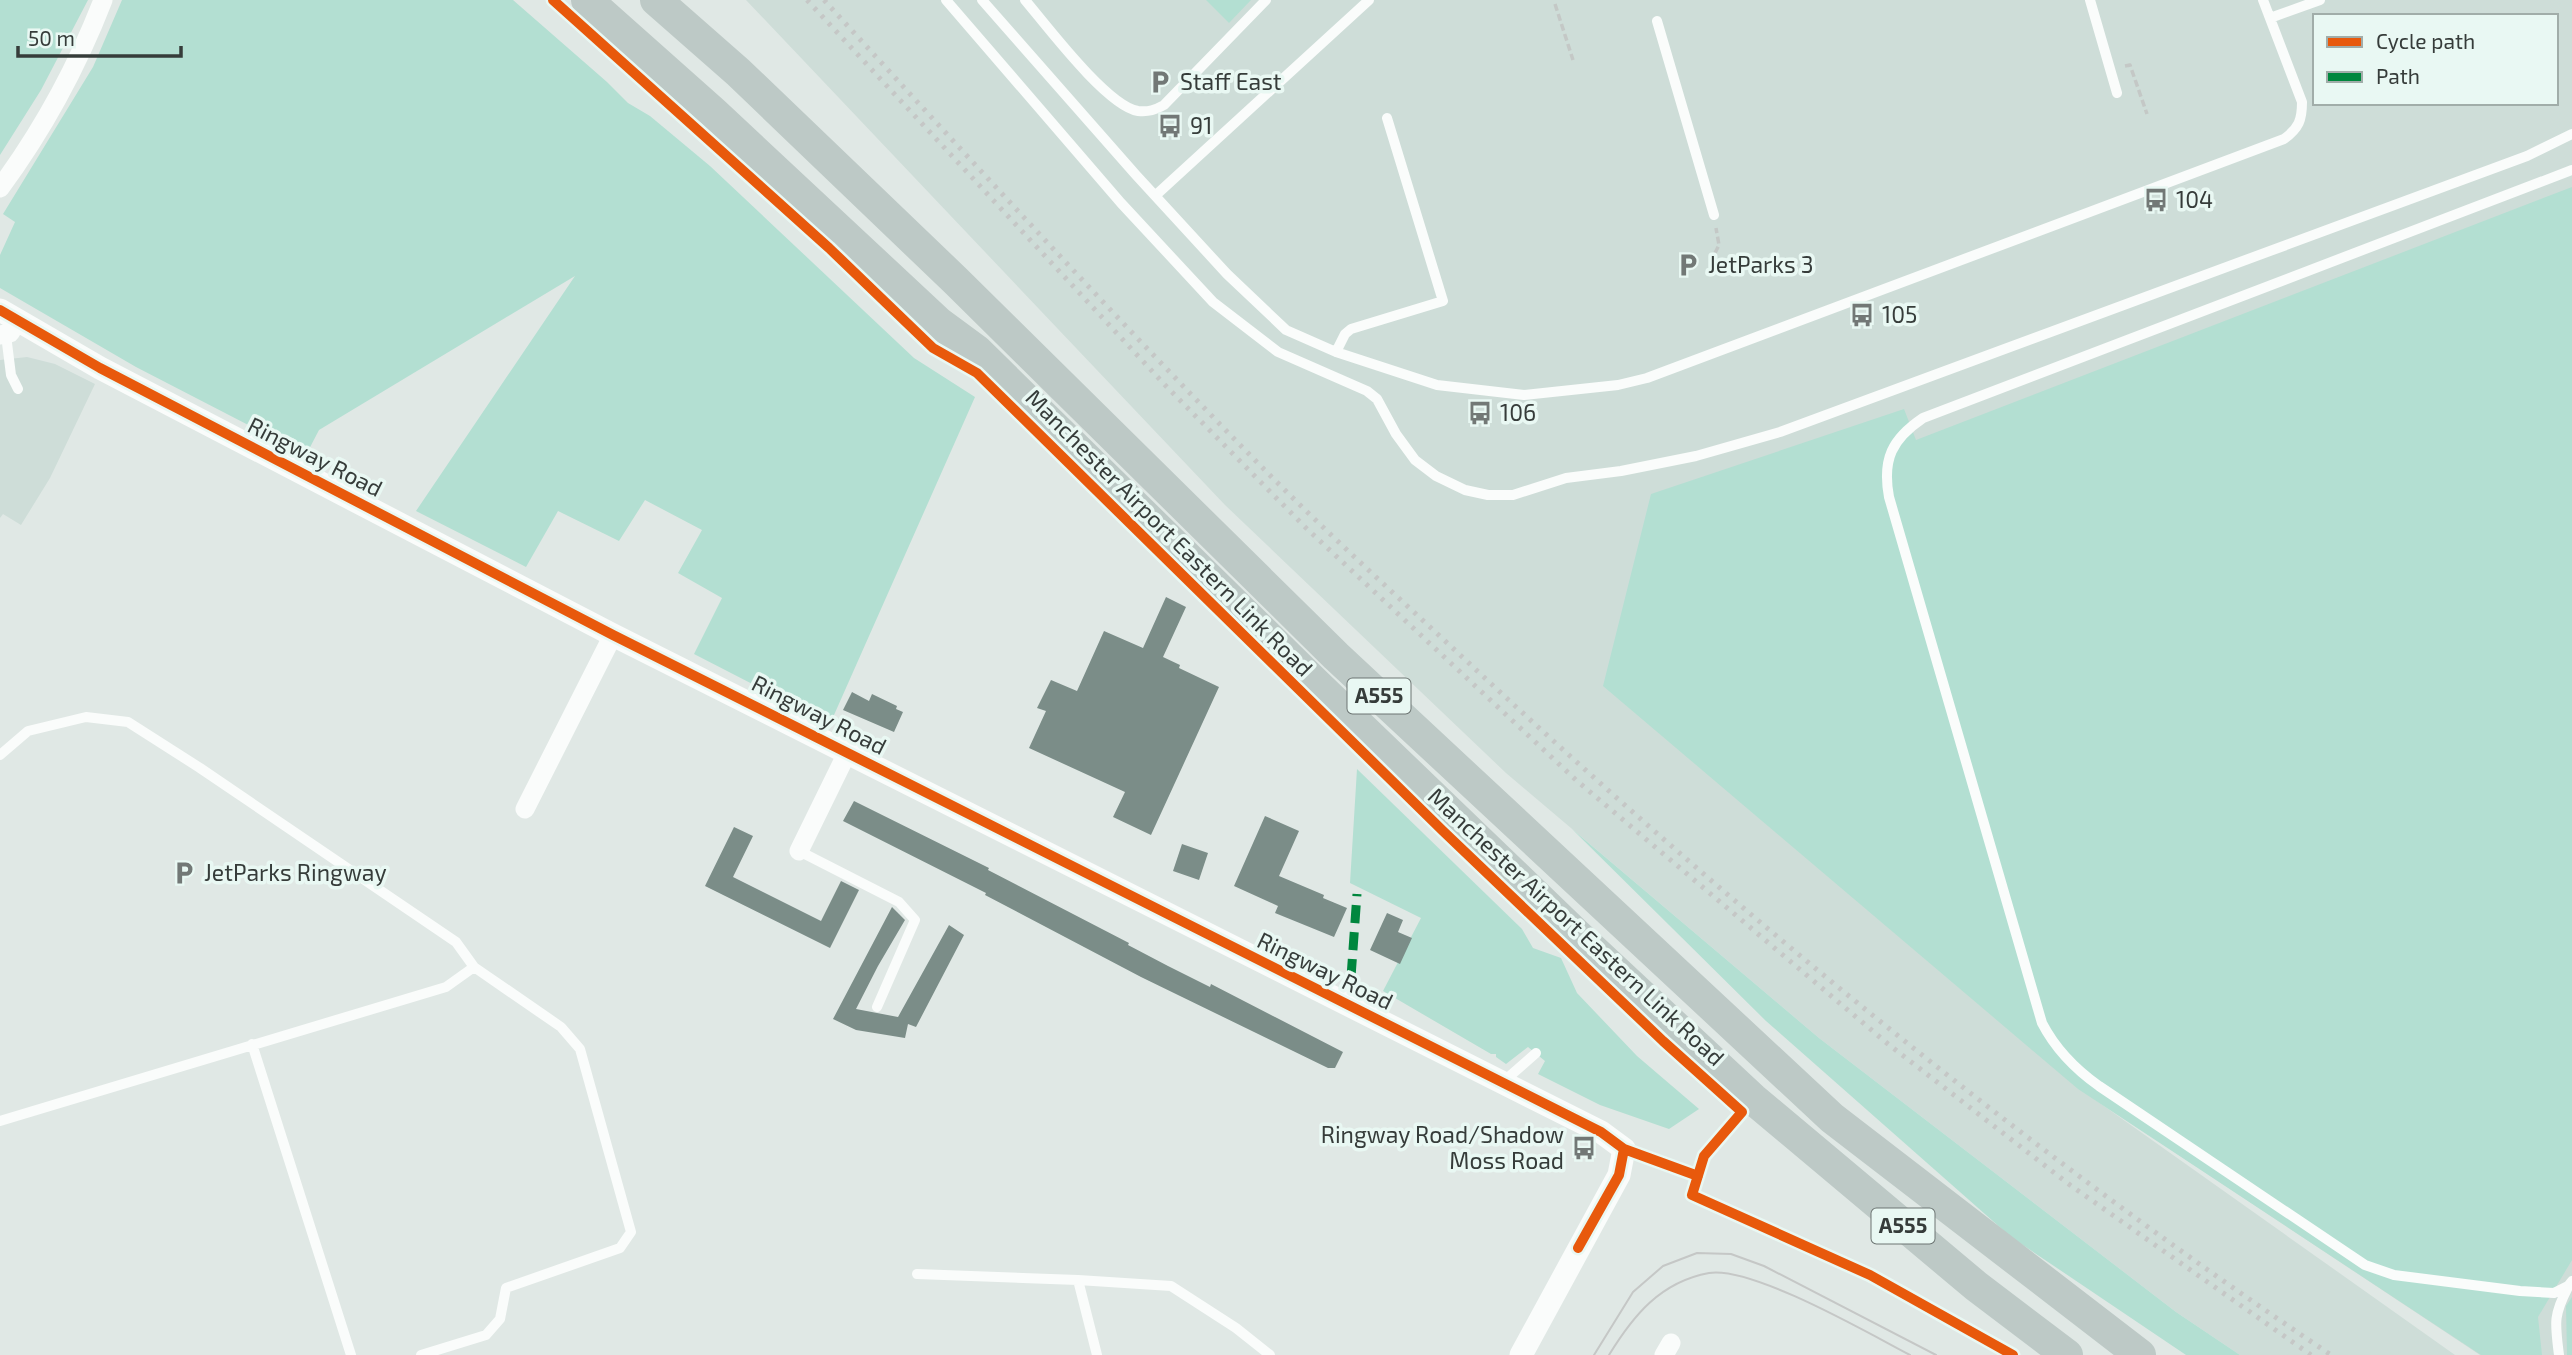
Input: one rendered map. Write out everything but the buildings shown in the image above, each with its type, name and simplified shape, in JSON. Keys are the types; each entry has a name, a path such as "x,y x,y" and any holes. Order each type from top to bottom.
{"highway":[{"name":"Manchester Airport Eastern Link Road","path":"587,0 939,323 977,351 1516,877 1753,1099 1976,1286 2067,1355"},
{"name":"Manchester Airport Eastern Link Road","path":"656,0 738,72 956,281 1336,656 1832,1118 2140,1355"}],"street":[{"path":"0,188 29,146 61,91 103,0"},
{"name":"Ringway Road","path":"6,325 149,394 613,635 1601,1132 1624,1149 1619,1175 1521,1355"},
{"path":"525,809 613,635"},
{"path":"799,851 847,753"}],"lane":[{"path":"946,0 1121,203 1213,302 1278,352 1367,391 1377,399 1396,434 1415,460 1465,490 1488,495 1513,495 1566,478 1621,471 1696,456 1780,432 2527,156 2572,134"},
{"path":"982,0 1227,274 1286,330 1336,352 1437,385 1524,395 1618,385 1647,378 2284,139 2297,130 2302,117 2302,102 2263,0"},
{"path":"1025,0 1116,101 1136,111 1153,111 1164,105 1266,0"},
{"path":"1156,195 1369,0"},
{"path":"2090,0 2117,93"},
{"path":"2270,18 2320,0"},
{"path":"1657,20 1714,215"},
{"path":"1336,352 1345,334 1351,329 1443,301 1387,118"},
{"path":"2570,1283 2554,1293 2520,1291 2394,1275 2365,1265 2099,1086 2080,1072 2052,1044 2042,1024 1896,523 1886,478 1893,446 1905,430 1923,418 2572,170"},
{"path":"6,325 11,375 18,389"},
{"path":"0,755 28,731 86,717 128,722 456,942 474,967 561,1027 580,1049 631,1231 620,1248 506,1288 500,1319 486,1335 421,1355"},
{"path":"799,851 899,902 915,920 877,1007"},
{"path":"0,1121 446,987 474,967"},
{"path":"252,1044 351,1355"},
{"path":"1502,1082 1536,1054"},
{"path":"916,1274 1171,1286 1236,1328 1270,1355"},
{"path":"1078,1280 1097,1355"},
{"path":"2558,1355 2555,1318 2557,1307 2570,1283"}],"path":[{"path":"1555,4 1573,60"},
{"path":"2143,104 2147,114"},
{"path":"1715,253 1719,245 1718,236"}],"shaded area":[{"path":"746,0 2572,0 2572,1355 2480,1355 2087,1094 2455,1355 2240,1355 2176,1312 1819,1038 1506,773 1225,505"},
{"path":"27,357 55,364 95,384 50,478 21,525 3,514 0,518 0,360"}],"green space":[{"path":"0,0 88,0 41,90 0,155"},
{"path":"122,0 513,0 628,103 650,116 710,166 914,358 975,397 830,724 694,654 722,598 678,573 702,530 645,500 619,541 558,511 526,567 416,511 575,276 319,430 306,455 136,367 0,288 0,255 15,222 3,214 93,67"},
{"path":"1206,0 1251,0 1229,23"},
{"path":"2572,187 2572,1260 2538,1317 2542,1355 2481,1355 2078,1089 1603,686 1651,494 1904,409 1916,440"},
{"path":"1357,769 1522,929 1533,948 1561,958 1577,993 1637,1056 1699,1109 1669,1129 1600,1105 1538,1074 1545,1061 1528,1047 1506,1064 1496,1057 1496,1054 1491,1054 1383,991 1421,918 1350,883"},
{"path":"1572,829 1819,1038 2176,1312 2240,1355 2186,1355 2011,1237 1766,1021"},
{"path":"2572,1297 2572,1355 2567,1355 2566,1306"}],"tram line":[{"path":"1594,1355 1633,1292 1663,1266 1697,1253 1731,1254 1764,1266 1936,1355"},
{"path":"1609,1355 1638,1314 1662,1293 1676,1284 1709,1273 1728,1274 1780,1290 1910,1355"}],"railway":[{"path":"807,0 1165,385 1305,527 1576,780 1888,1044 2070,1185 2311,1355"},
{"path":"824,0 1088,286 1250,455 1360,562 1573,759 1781,940 1996,1113 2218,1277 2331,1355"}],"marked path":[{"path":"1351,977 1357,894"}],"cycle path":[{"path":"553,0 829,248 933,348 977,373 1443,831 1663,1041 1742,1112 1704,1156 1692,1195 1870,1275 2013,1355"},
{"path":"0,310 100,368 613,635 1601,1132 1624,1149 1698,1176"},
{"path":"1578,1248 1619,1175 1624,1149"}],"place":[{"name":"Staff East","path":"1160,82"},
{"name":"91","path":"1170,126"},
{"name":"104","path":"2156,200"},
{"name":"JetParks 3","path":"1688,265"},
{"name":"105","path":"1862,315"},
{"name":"106","path":"1480,413"},
{"name":"JetParks Ringway","path":"184,873"},
{"name":"Ringway Road/Shadow Moss Road","path":"1584,1148"}]}
